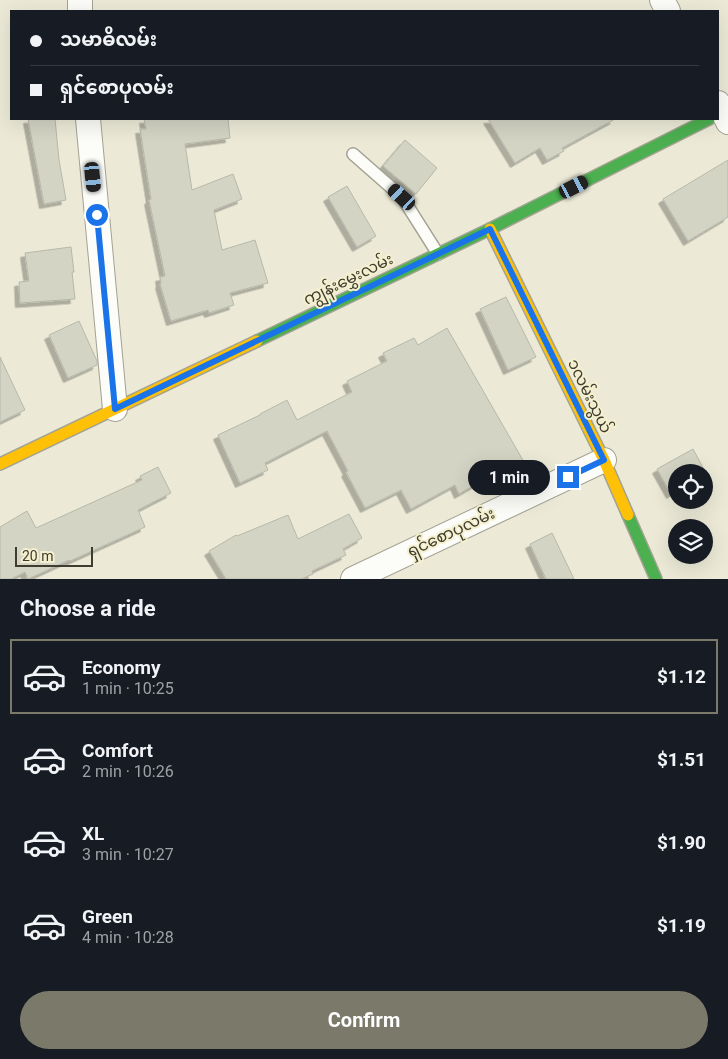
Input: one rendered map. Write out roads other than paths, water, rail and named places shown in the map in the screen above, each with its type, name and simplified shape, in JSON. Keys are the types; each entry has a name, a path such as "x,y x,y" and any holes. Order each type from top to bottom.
{"street":[{"path":"88,120 115,409"},
{"name":"ကျွန်းမွှေးလမ်း","path":"0,464 490,229 706,120"},
{"name":"၁လမ်းသွယ်","path":"490,229 604,460 656,579"},
{"name":"ရှင်စောပုလမ်း","path":"353,579 604,460"}],"lane":[{"path":"353,154 402,197 438,254"}]}
